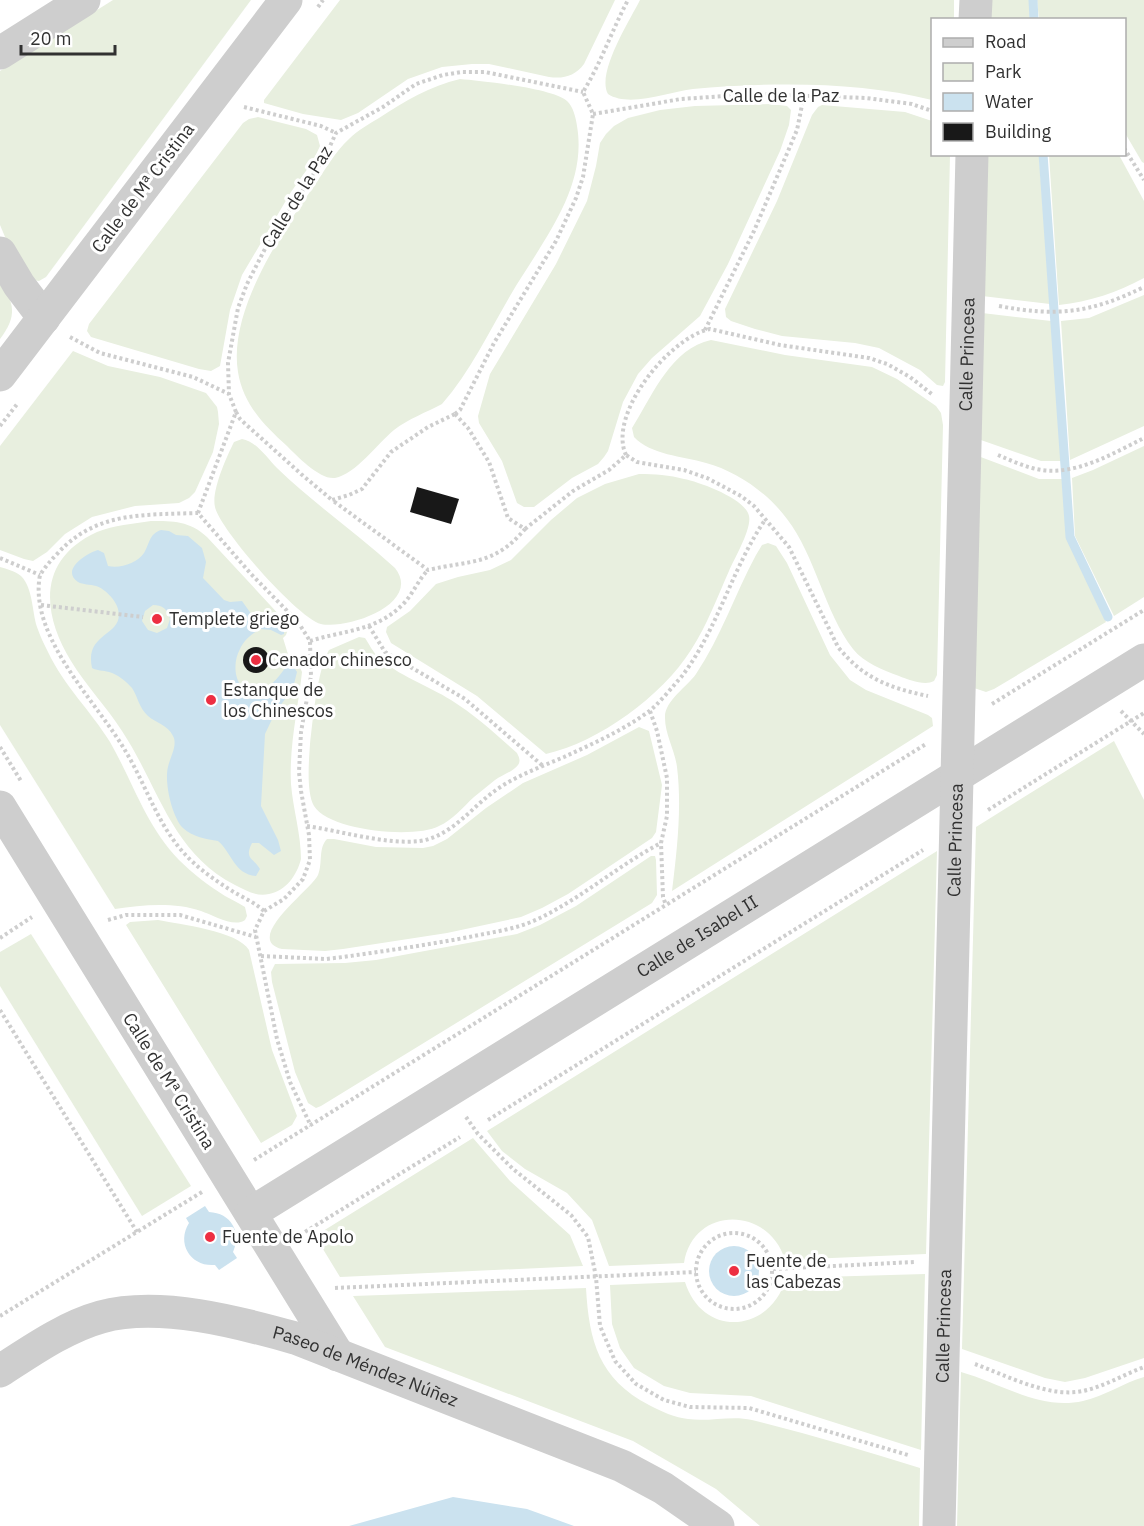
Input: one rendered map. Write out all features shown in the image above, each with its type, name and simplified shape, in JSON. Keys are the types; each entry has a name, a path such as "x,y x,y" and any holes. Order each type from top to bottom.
{"lane":[{"path":"0,53 84,0"},
{"name":"Calle de Mª Cristina","path":"0,375 286,0"},
{"path":"975,18 976,0"},
{"name":"Calle Princesa","path":"939,1526 972,156"},
{"path":"0,253 19,285 44,318"},
{"name":"Calle de Isabel II","path":"251,1213 1144,660"},
{"name":"Calle de Mª Cristina","path":"0,807 338,1355"},
{"name":"Paseo de Méndez Núñez","path":"0,1371 85,1323 122,1313 152,1311 220,1319 295,1338 622,1466 663,1488 718,1526"}],"path":[{"path":"332,500 362,489 391,452 428,427 460,410 478,372 566,220 583,177 593,114 583,92 628,0"},
{"name":"Calle de la Paz","path":"236,412 230,394 228,363 238,308 247,284 269,241 324,157 336,133 416,84 461,72 485,72 583,92"},
{"path":"214,94 243,106 321,126 336,133"},
{"path":"704,330 754,231 797,130 804,95"},
{"name":"Calle de la Paz","path":"593,114 713,96 804,95 894,101 931,110"},
{"path":"1126,150 1144,180"},
{"path":"968,303 1044,313 1071,311 1102,304 1144,287"},
{"path":"44,318 50,326 100,353 193,377 230,394"},
{"path":"958,714 866,675 849,661 838,647 789,547 754,506 719,482 684,470 637,462 626,455 622,436 631,406 639,390 650,374 686,339 698,332 710,329 780,345 869,358 887,363 910,377 942,402 965,427 1028,467 1053,471 1076,468 1144,438"},
{"path":"236,412 240,419 332,500 428,570"},
{"path":"198,513 236,412"},
{"path":"455,414 468,428 489,462 508,518 525,529"},
{"path":"310,641 369,626 399,608 407,601 420,578 428,570 473,563 502,551 525,529 573,491 609,470 626,455"},
{"path":"198,513 140,515 91,527 65,546 40,575 41,605 56,649 73,677 115,732 134,765 156,813 175,842 184,854 206,873 228,889 256,903 264,911"},
{"path":"198,513 251,574 298,622 310,641 310,676 299,751 301,791 310,846 308,870 303,879 284,899 264,911 255,930 277,1039 290,1082 310,1125"},
{"path":"307,826 372,838 418,841 432,838 457,823 500,787 603,739 650,711 699,651 743,557 765,520"},
{"path":"0,558 40,575"},
{"path":"41,605 143,616"},
{"path":"0,1316 666,905 958,714 1144,610"},
{"path":"369,626 385,652 465,699 543,765"},
{"path":"650,711 657,731 667,778 667,816 661,843 663,897 666,905"},
{"path":"488,1120 1144,713"},
{"path":"261,956 326,959 343,957 447,941 524,925 580,895 642,853 661,843"},
{"path":"78,934 101,921 126,915 153,914 196,918 256,936"},
{"path":"0,1010 137,1232"},
{"path":"447,1092 478,1134 513,1169 571,1215 588,1237 596,1277 600,1326 615,1361 636,1384 664,1400 690,1407 749,1408 940,1464"},
{"path":"274,1252 460,1137"},
{"path":"737,1232 752,1237 765,1247 773,1269 771,1285 766,1292 755,1303 740,1309 724,1308 710,1300 700,1288 696,1272 698,1257 708,1243 721,1235 737,1232"},
{"path":"773,1269 945,1261"},
{"path":"298,1290 696,1272"},
{"path":"943,1356 970,1362 1039,1389 1060,1393 1086,1390 1144,1367"}],"green space":[{"path":"113,0 251,0 46,277 39,281 33,280 11,251 0,225 0,71"},
{"path":"340,0 615,0 584,64 569,76 549,77 489,64 442,67 408,79 358,113 341,120 303,114 264,103"},
{"path":"640,0 954,0 954,18 931,18 931,100 875,89 783,84 693,89 627,100 617,98 608,94 606,85 610,60"},
{"path":"990,0 1029,0 1030,18 989,18"},
{"path":"1037,0 1144,0 1144,163 1126,135 1126,18 1039,18"},
{"path":"460,79 500,83 547,92 569,103 576,119 579,150 569,194 559,216 479,352 442,404 394,430 351,471 335,478 329,478 309,467 270,430 256,413 245,394 238,372 237,349 241,324 249,299 287,226 344,144 360,130 408,100"},
{"path":"771,104 787,106 791,110 789,125 780,151 728,264 700,316 652,358 638,374 623,402 608,451 598,464 572,478 534,507 524,507 517,503 502,461 479,423 478,416 490,374 556,264 587,201 600,143 614,126 628,118 660,110 695,106"},
{"path":"822,105 905,112 931,121 931,156 950,156 945,382 943,386 937,385 920,370 879,348 855,343 782,336 731,321 726,317 725,309 777,201 812,115"},
{"path":"258,117 306,129 317,135 320,146 242,275 230,310 220,366 211,371 199,369 91,337 87,331 89,324 243,123"},
{"path":"986,156 1039,156 1050,304 982,296"},
{"path":"1049,156 1120,156 1144,201 1144,278 1103,296 1059,305"},
{"path":"0,279 11,303 12,316 0,339"},
{"path":"1144,295 1144,426 1070,460 1061,321 1089,318"},
{"path":"982,313 1051,321 1062,461 1041,461 978,439"},
{"path":"711,340 785,355 872,367 897,379 936,406 941,413 943,425 937,675 934,681 922,683 907,679 874,666 857,654 835,619 797,533 771,500 751,484 729,471 649,448 634,437 632,428 665,374 685,352"},
{"path":"73,351 108,366 160,377 206,393 217,407 219,424 213,452 195,492 189,498 179,503 135,506 92,517 65,534 47,552 33,561 0,550 0,446"},
{"path":"242,439 257,446 291,481 395,568 401,581 399,593 391,603 378,612 347,623 321,624 295,606 261,572 230,534 220,518 214,500 217,483 234,442"},
{"path":"1144,446 1144,597 1114,616 1075,536 1072,478"},
{"path":"978,456 1039,479 1062,479 1067,539 1106,622 986,692 974,688"},
{"path":"639,474 673,477 711,488 740,503 749,516 749,522 742,544 712,611 691,650 664,684 628,715 587,739 546,754 477,696 391,643 386,632 387,627 410,611 436,584 490,570 511,560 577,498 605,484"},
{"path":"151,521 181,523 201,532 283,619 288,629 283,638 291,664 299,665 302,672 291,770 301,859 297,871 281,890 265,895 252,893 213,871 196,855 168,817 122,731 71,661 54,624 50,606 51,588 55,572 64,557 78,543 97,532 117,526"},
{"path":"768,543 776,546 787,563 830,655 850,680 866,690 928,715 932,718 933,726 672,891 679,798 677,767 667,730 666,712 672,700 692,679 705,660 756,555 762,545"},
{"path":"0,567 11,570 25,581 38,630 54,664 110,742 158,833 189,870 219,892 245,907 247,916 245,920 229,922 191,908 169,905 115,909 0,725"},
{"path":"359,637 365,638 376,655 386,663 468,712 517,753 519,762 516,767 495,780 453,817 439,826 411,832 354,827 336,822 323,815 311,800 310,744 321,670 329,650"},
{"path":"639,727 649,731 662,785 656,832 652,838 568,894 521,917 447,933 325,951 282,949 272,944 270,935 274,925 318,875 322,847 327,839 376,847 423,848 433,846 447,839 486,808 523,783 587,755"},
{"path":"1114,741 1144,800 1144,1358 1085,1378 1065,1382 1045,1378 962,1349 976,827"},
{"path":"937,851 926,1254 785,1260 776,1242 763,1229 748,1222 732,1220 715,1222 701,1231 690,1244 684,1263 609,1266 592,1220 567,1193 525,1169 502,1151 487,1131"},
{"path":"651,856 655,856 656,860 657,895 652,903 321,1106 316,1108 308,1103 295,1072 272,982 271,972 275,964 376,960 517,934 576,906"},
{"path":"158,920 221,933 243,943 249,950 272,1050 297,1116 292,1125 261,1143 126,925 130,922"},
{"path":"31,934 191,1186 142,1216 0,986 0,952"},
{"path":"473,1138 510,1181 570,1235 583,1266 340,1277 315,1236"},
{"path":"925,1274 921,1450 751,1396 690,1393 664,1386 634,1368 620,1348 612,1324 610,1285 685,1282 694,1300 706,1313 721,1320 737,1322 752,1318 766,1310 778,1296 786,1278"},
{"path":"586,1288 590,1325 600,1357 618,1383 632,1395 658,1410 678,1417 696,1420 737,1418 752,1420 920,1468 919,1526 760,1526 716,1489 633,1441 385,1347 353,1296"},
{"path":"961,1372 1036,1399 1067,1403 1091,1399 1144,1377 1144,1526 957,1526"}],"water":[{"name":"Estanque de los Chinescos","path":"169,531 176,535 188,536 202,548 206,562 203,578 224,600 242,601 252,615 268,616 284,630 284,634 281,635 271,630 260,629 244,643 237,656 236,664 236,672 241,685 247,690 263,689 274,682 287,666 293,666 297,672 293,688 275,713 265,734 261,806 281,851 274,855 259,843 252,843 249,855 260,869 256,876 238,867 218,841 195,836 179,823 172,808 167,781 168,767 174,747 173,736 168,729 145,713 132,688 125,681 107,671 92,668 91,656 94,647 116,625 119,618 118,609 103,589 78,582 73,577 74,567 82,558 98,550 104,553 108,566 118,567 128,564 141,557 152,536 157,532","holes":["156,605 166,610 170,619 167,628 157,633 148,630 142,621 145,611"]},
{"name":"Fuente de Apolo","path":"205,1206 209,1212 217,1213 229,1220 235,1231 233,1252 237,1258 219,1270 215,1265 206,1265 193,1258 185,1246 185,1231 189,1223 186,1218"},
{"name":"Fuente de las Cabezas","path":"729,1246 739,1246 752,1253 759,1266 759,1276 752,1289 739,1296 729,1296 720,1292 713,1285 709,1276 709,1266 713,1257 720,1250"},
{"path":"453,1497 527,1509 574,1526 349,1526"}],"building":[{"path":"417,487 459,499 451,524 410,512"},
{"name":"Cenador chinesco","path":"256,647 265,651 269,660 265,669 256,673 247,669 243,660 247,651"}],"waterway":[{"path":"1033,0 1034,18"},
{"path":"1043,156 1070,537 1108,617"}],"place":[{"name":"Templete griego","path":"157,619"},
{"name":"Cenador chinesco","path":"256,660"},
{"name":"Estanque de los Chinescos","path":"211,700"},
{"name":"Fuente de Apolo","path":"210,1237"},
{"name":"Fuente de las Cabezas","path":"734,1271"}]}
